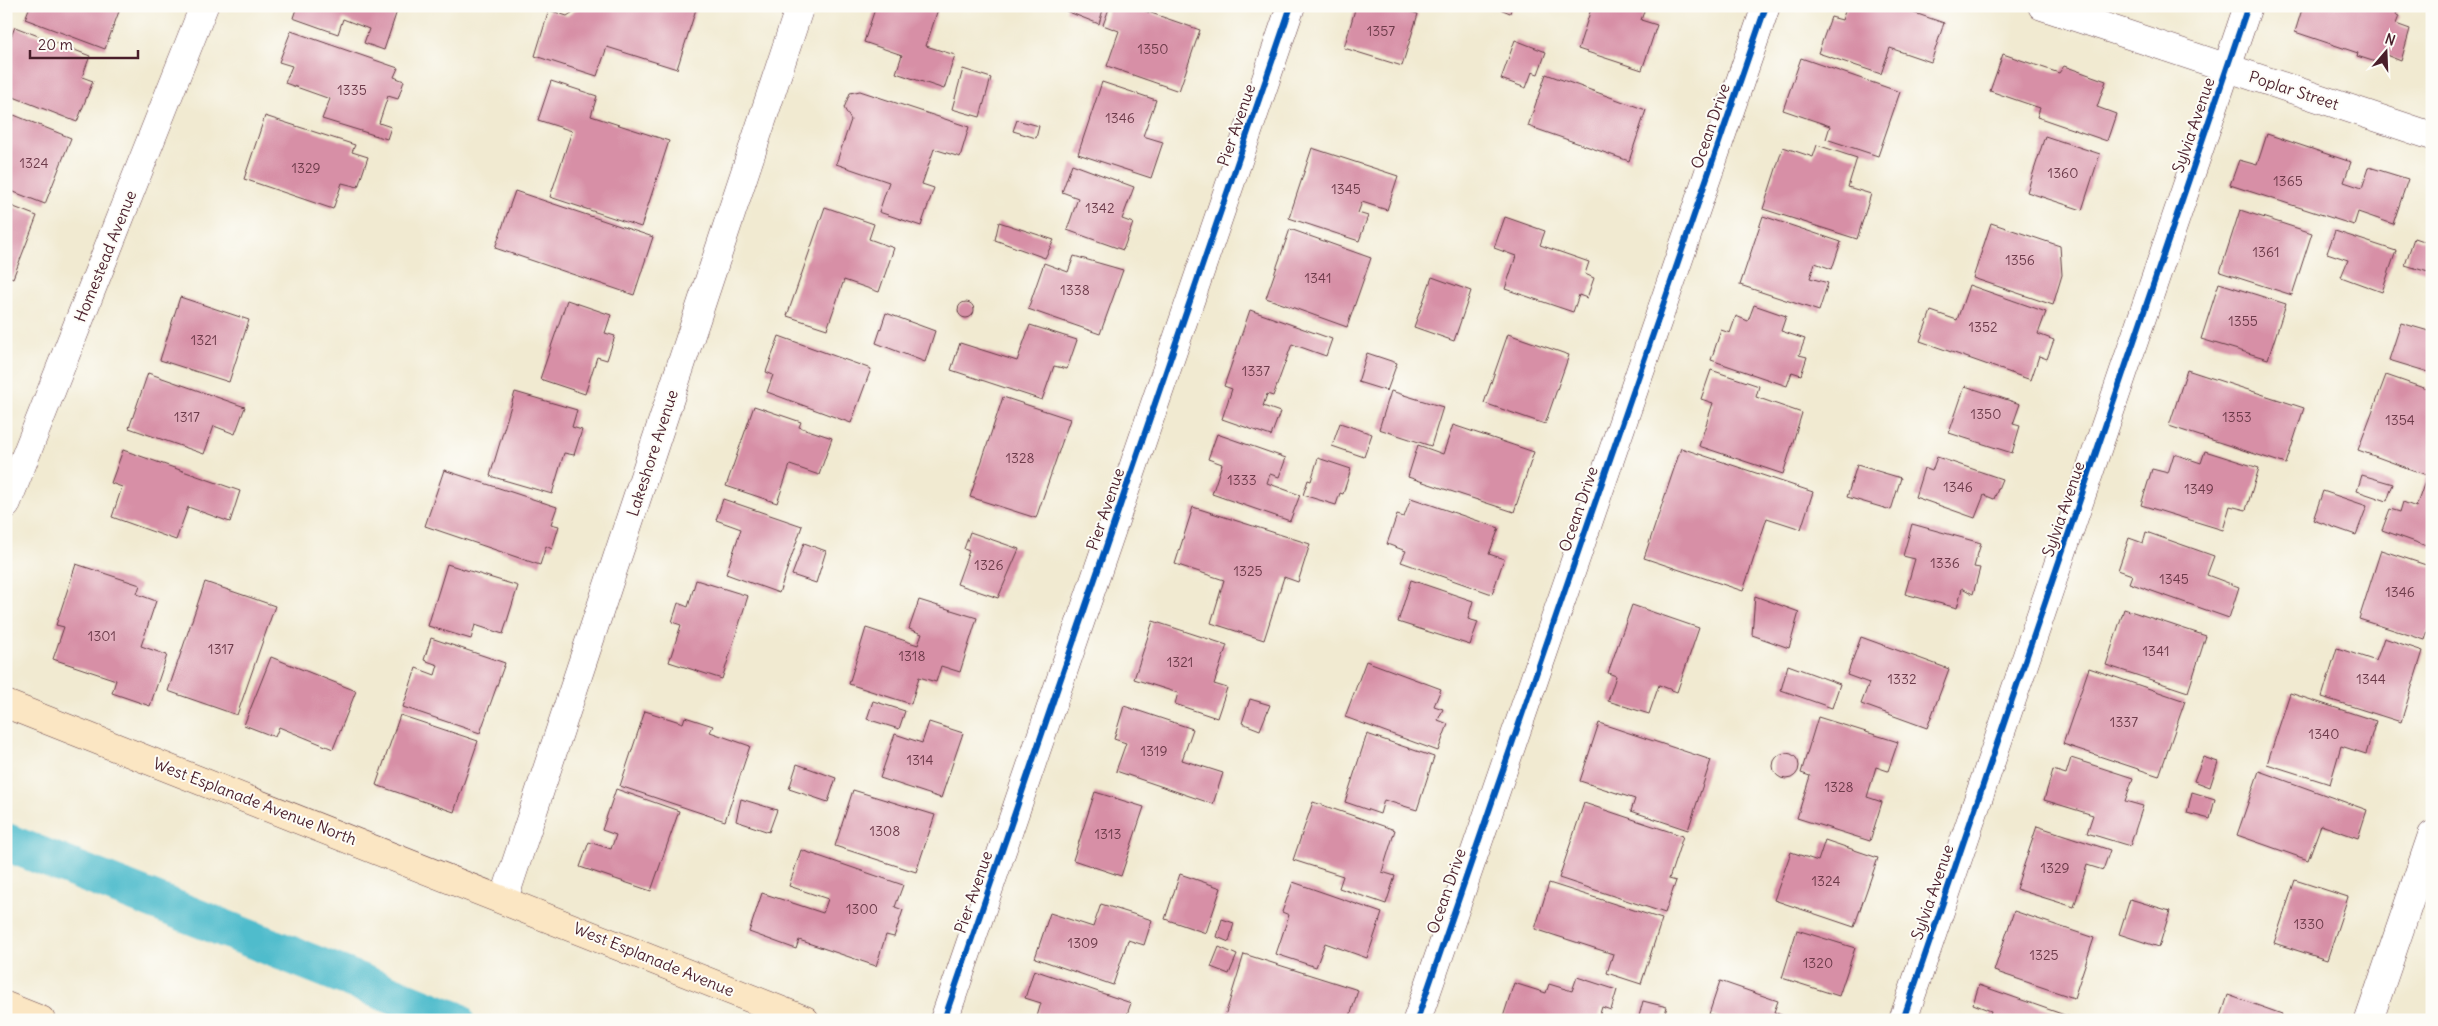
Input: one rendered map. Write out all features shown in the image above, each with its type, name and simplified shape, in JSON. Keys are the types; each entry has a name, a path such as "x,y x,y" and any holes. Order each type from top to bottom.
{"main road":[{"name":"West Esplanade Avenue North","path":"6,704 504,899"},
{"name":"West Esplanade Avenue","path":"504,899 805,1020"},
{"path":"6,1006 41,1020"}],"street":[{"name":"Homestead Avenue","path":"6,505 204,6"},
{"name":"Lakeshore Avenue","path":"504,899 800,6"},
{"name":"Pier Avenue","path":"944,1020 1291,6"},
{"name":"Ocean Drive","path":"1417,1020 1766,6"},
{"name":"Poplar Street","path":"2042,6 2432,136"},
{"name":"Sylvia Avenue","path":"1903,1020 2248,6"},
{"path":"2369,1020 2432,835"}],"building":[{"path":"30,6 121,6 105,49 25,19"},
{"path":"297,6 394,6 398,8 384,50 364,43 369,29 343,19 338,34 293,18"},
{"path":"582,6 697,6 677,69 607,47 597,76 535,56 549,10 567,16"},
{"path":"876,6 939,6 926,46 955,55 944,89 896,73 902,55 864,42"},
{"path":"1068,6 1104,6 1099,24 1066,11"},
{"path":"1110,6 1131,6 1200,30 1179,91 1107,66 1119,31 1103,25"},
{"path":"1356,6 1393,6 1418,14 1402,66 1344,48"},
{"path":"1493,6 1512,6 1510,13"},
{"path":"1592,6 1646,6 1641,20 1657,25 1642,70 1578,49"},
{"path":"1847,6 1894,6 1944,23 1931,62 1890,48 1881,74 1818,53 1831,17 1842,20"},
{"path":"2303,6 2399,6 2396,15 2399,16 2396,24 2410,29 2401,61 2386,55 2382,64 2357,56 2358,53 2295,32"},
{"path":"15,27 90,56 82,77 93,81 77,122 6,94 6,48"},
{"path":"291,31 398,68 394,77 404,81 398,99 388,96 379,123 391,127 387,139 322,119 330,99 285,83 292,66 279,62"},
{"path":"1515,40 1546,52 1538,74 1532,72 1526,88 1501,79"},
{"path":"2003,54 2059,73 2064,66 2106,81 2097,107 2116,114 2107,141 2037,117 2040,108 1990,91"},
{"path":"1801,58 1900,92 1878,156 1826,139 1830,126 1783,110"},
{"path":"963,69 991,78 980,117 952,109"},
{"path":"1546,74 1646,110 1629,161 1528,126"},
{"path":"551,81 597,96 591,116 669,141 641,227 550,197 572,131 538,120"},
{"path":"1102,82 1156,100 1143,136 1163,142 1151,178 1078,154"},
{"path":"860,91 969,127 960,157 934,149 922,184 934,188 921,226 879,212 889,182 836,164 851,120 844,108 850,93"},
{"path":"14,115 71,138 45,204 6,189 6,135"},
{"path":"265,116 355,145 352,152 368,157 358,187 342,183 333,209 244,179"},
{"path":"1017,120 1039,126 1036,138 1013,131"},
{"path":"2267,134 2351,162 2344,182 2362,188 2369,167 2408,179 2393,224 2358,212 2354,225 2230,185 2239,160 2257,165"},
{"path":"2045,136 2100,154 2082,210 2027,192"},
{"path":"1817,145 1857,158 1848,187 1871,194 1857,239 1763,209 1783,147 1813,157"},
{"path":"1312,148 1398,176 1387,210 1362,202 1358,213 1368,216 1359,241 1289,218"},
{"path":"1072,164 1134,187 1122,219 1133,223 1123,250 1067,230 1078,198 1062,192"},
{"path":"515,191 653,237 634,295 495,248"},
{"path":"6,204 37,216 13,278 6,275"},
{"path":"825,207 874,224 869,239 894,248 879,292 844,280 827,329 787,316"},
{"path":"2240,210 2312,233 2292,295 2220,272"},
{"path":"1763,216 1841,242 1832,269 1815,263 1810,278 1828,283 1819,311 1740,285"},
{"path":"1505,217 1545,231 1540,245 1589,262 1585,274 1594,278 1587,298 1579,295 1573,312 1505,289 1516,256 1494,248"},
{"path":"999,222 1054,240 1045,258 995,240"},
{"path":"1991,223 2060,246 2062,275 2053,305 1973,278"},
{"path":"1290,229 1371,258 1347,327 1266,298"},
{"path":"2335,231 2396,251 2382,292 2341,277 2348,260 2327,253"},
{"path":"2414,238 2432,244 2432,262 2428,272 2405,265"},
{"path":"1074,256 1123,270 1100,334 1028,309 1044,263 1068,272"},
{"path":"1432,277 1471,291 1454,341 1414,327"},
{"path":"2219,283 2286,304 2268,359 2201,339"},
{"path":"1969,285 2046,312 2038,334 2054,340 2047,359 2039,356 2031,380 1920,341 1931,311 1957,320"},
{"path":"180,297 249,320 229,382 160,360"},
{"path":"567,300 611,315 605,333 615,336 607,360 597,357 585,394 540,379"},
{"path":"966,302 972,304 974,310 972,316 966,318 960,316 958,310 960,304"},
{"path":"1754,305 1786,316 1781,331 1805,339 1799,355 1807,357 1801,375 1792,372 1787,386 1711,360 1721,330 1730,333 1736,316 1748,321"},
{"path":"1250,310 1332,339 1326,356 1292,344 1273,396 1267,394 1263,406 1280,412 1271,436 1222,419 1232,389 1224,386"},
{"path":"886,313 935,331 925,362 876,343"},
{"path":"2401,323 2432,332 2432,373 2389,360"},
{"path":"1030,325 1077,340 1067,369 1054,366 1042,400 951,370 960,343 1017,361"},
{"path":"1508,334 1569,355 1545,424 1484,403"},
{"path":"779,336 871,369 851,423 767,392 773,375 766,372"},
{"path":"1367,353 1397,363 1387,391 1358,382"},
{"path":"1711,370 1759,386 1756,397 1802,413 1783,474 1699,446 1713,403 1701,399"},
{"path":"2187,370 2304,408 2286,464 2169,426"},
{"path":"148,373 245,407 235,434 214,426 204,454 129,428"},
{"path":"2386,375 2432,391 2432,477 2358,450"},
{"path":"1965,386 2020,404 2013,424 2020,426 2012,453 1949,433"},
{"path":"1391,391 1443,407 1431,446 1379,429"},
{"path":"515,392 577,410 572,427 582,430 574,455 564,453 552,494 490,476"},
{"path":"1003,397 1070,419 1036,518 970,497"},
{"path":"754,406 801,422 799,427 832,438 819,475 790,465 777,503 726,486"},
{"path":"1340,423 1372,434 1364,457 1332,446"},
{"path":"1453,425 1534,452 1514,512 1408,477 1418,445 1443,454"},
{"path":"1217,434 1286,458 1279,477 1270,474 1267,483 1300,495 1290,521 1212,494 1222,464 1208,459"},
{"path":"1681,448 1813,492 1801,529 1767,518 1743,591 1644,558"},
{"path":"123,450 240,491 230,522 188,507 176,540 112,517 122,487 111,483"},
{"path":"2205,451 2259,468 2246,510 2230,506 2223,530 2141,505 2152,469 2168,473 2174,454 2201,463"},
{"path":"1937,457 2002,479 1994,499 1984,495 1975,518 1915,497 1924,468 1932,471"},
{"path":"1318,458 1351,469 1343,494 1340,493 1336,505 1303,495 1308,480 1311,481"},
{"path":"1857,465 1901,478 1891,510 1847,497"},
{"path":"444,470 557,507 551,524 559,526 552,549 546,546 540,565 425,526"},
{"path":"2362,475 2393,484 2387,501 2357,491"},
{"path":"2427,476 2432,478 2432,548 2382,530 2390,509 2400,512 2403,502 2416,507"},
{"path":"2323,491 2367,506 2356,535 2313,520"},
{"path":"1411,498 1499,528 1489,554 1504,559 1492,594 1401,562 1406,551 1387,544 1397,515 1404,517"},
{"path":"723,499 802,526 779,593 726,574 741,529 716,520"},
{"path":"1193,507 1310,544 1298,582 1284,577 1264,640 1211,623 1224,580 1175,564"},
{"path":"1912,524 1981,543 1974,567 1980,568 1973,594 1962,588 1957,608 1905,594 1915,559 1903,556"},
{"path":"970,532 1019,549 998,598 957,584 969,551 964,549"},
{"path":"2146,532 2214,556 2207,575 2239,587 2229,618 2129,583 2132,575 2118,570 2129,538 2143,543"},
{"path":"804,543 826,551 816,583 792,575"},
{"path":"2381,550 2432,567 2432,618 2425,640 2359,619"},
{"path":"76,564 140,585 137,594 156,601 141,646 167,655 150,706 112,693 116,680 53,659 64,627 56,625"},
{"path":"447,564 518,586 503,634 475,625 471,639 428,626"},
{"path":"696,580 748,596 722,679 669,662 681,625 672,622 678,603 688,607"},
{"path":"1411,580 1473,601 1468,619 1478,622 1470,645 1398,622"},
{"path":"205,582 275,606 237,715 168,691"},
{"path":"1755,596 1799,612 1789,648 1752,635"},
{"path":"919,600 977,618 960,672 941,666 936,682 919,677 911,704 849,684 866,628 918,645 922,634 909,629"},
{"path":"1632,605 1699,628 1677,692 1659,685 1649,714 1608,701 1616,676 1608,673"},
{"path":"2124,609 2206,636 2188,692 2106,665"},
{"path":"1153,621 1227,645 1214,684 1227,688 1217,718 1175,704 1178,693 1134,679"},
{"path":"1861,637 1949,669 1927,728 1861,704 1869,683 1847,675"},
{"path":"431,638 505,663 480,733 403,707 416,668 435,675 438,665 424,660"},
{"path":"2384,638 2423,651 2401,722 2322,697 2337,648 2376,661"},
{"path":"271,657 356,691 333,749 279,727 275,737 244,725"},
{"path":"1366,661 1441,689 1434,706 1443,709 1438,720 1448,724 1438,751 1345,717"},
{"path":"1788,665 1840,684 1832,708 1781,690"},
{"path":"2089,668 2185,701 2159,776 2063,744"},
{"path":"2290,693 2376,721 2366,754 2341,746 2330,784 2267,764"},
{"path":"1250,699 1270,705 1260,730 1242,723"},
{"path":"873,701 905,711 899,729 867,719"},
{"path":"1124,706 1193,729 1182,760 1223,773 1213,804 1116,771 1126,743 1114,739"},
{"path":"645,711 683,723 685,717 713,726 710,732 750,746 725,821 620,786"},
{"path":"400,715 478,741 454,812 376,785"},
{"path":"1818,717 1898,742 1888,771 1876,767 1867,797 1882,802 1870,841 1797,818 1810,776 1801,773"},
{"path":"929,722 963,733 941,798 880,778 895,734 922,743"},
{"path":"1599,723 1711,760 1688,830 1631,811 1635,799 1580,781"},
{"path":"1367,734 1434,757 1417,810 1384,800 1380,814 1345,802"},
{"path":"1786,753 1795,757 1799,766 1795,775 1786,779 1777,775 1773,766 1777,757"},
{"path":"2203,757 2218,762 2210,787 2194,781"},
{"path":"2071,758 2133,778 2125,801 2143,806 2130,846 2087,833 2093,815 2044,800 2053,770 2066,774"},
{"path":"797,764 836,778 828,802 789,789"},
{"path":"2259,771 2367,810 2358,838 2321,825 2308,860 2237,835"},
{"path":"616,789 679,811 651,891 580,867 589,842 611,849 616,835 602,830"},
{"path":"853,790 935,815 916,872 835,846"},
{"path":"1095,792 1144,807 1121,876 1073,860"},
{"path":"2192,792 2215,799 2210,819 2187,813"},
{"path":"741,799 777,810 769,832 736,821"},
{"path":"1313,802 1395,830 1382,872 1395,876 1386,904 1339,888 1343,876 1293,860"},
{"path":"1584,803 1683,836 1669,879 1676,881 1665,913 1559,878"},
{"path":"2037,826 2110,850 2103,870 2087,865 2074,907 2016,889"},
{"path":"1825,840 1878,858 1854,927 1774,900 1791,852 1818,861"},
{"path":"801,850 903,885 895,907 903,910 894,937 886,935 876,966 799,940 796,949 749,932 762,893 823,913 828,899 789,886"},
{"path":"1180,874 1221,888 1206,933 1165,919"},
{"path":"2295,880 2348,897 2327,960 2274,943"},
{"path":"1293,882 1382,913 1367,958 1325,943 1316,967 1276,954 1289,915 1282,912"},
{"path":"1549,883 1662,919 1641,984 1607,973 1613,954 1535,929"},
{"path":"2130,899 2170,911 2159,947 2119,934"},
{"path":"1101,904 1152,920 1144,945 1128,940 1113,985 1035,958 1050,913 1093,927"},
{"path":"2014,911 2094,938 2074,998 1994,971"},
{"path":"1222,919 1234,923 1229,942 1217,937"},
{"path":"1797,930 1855,948 1839,996 1782,978"},
{"path":"1219,947 1237,955 1229,974 1211,967"},
{"path":"1244,954 1358,990 1349,1020 1235,1020 1225,1016"},
{"path":"1034,970 1131,1003 1125,1020 1036,1020 1041,1003 1025,998"},
{"path":"1577,977 1617,990 1611,1010 1602,1007 1598,1020 1502,1020 1514,983 1546,993 1549,984 1572,991"},
{"path":"1720,981 1778,1001 1774,1012 1793,1020 1726,1020 1709,1014"},
{"path":"1979,985 2076,1020 1988,1020 1991,1011 1973,1004"},
{"path":"2228,995 2282,1014 2280,1020 2220,1020"},
{"path":"1643,1001 1667,1007 1663,1020 1638,1020"}],"waterway":[{"path":"6,842 455,1020"}],"cycle path":[{"path":"944,1020 1291,6"},
{"path":"1417,1020 1766,6"},
{"path":"1903,1020 2248,6"}]}
